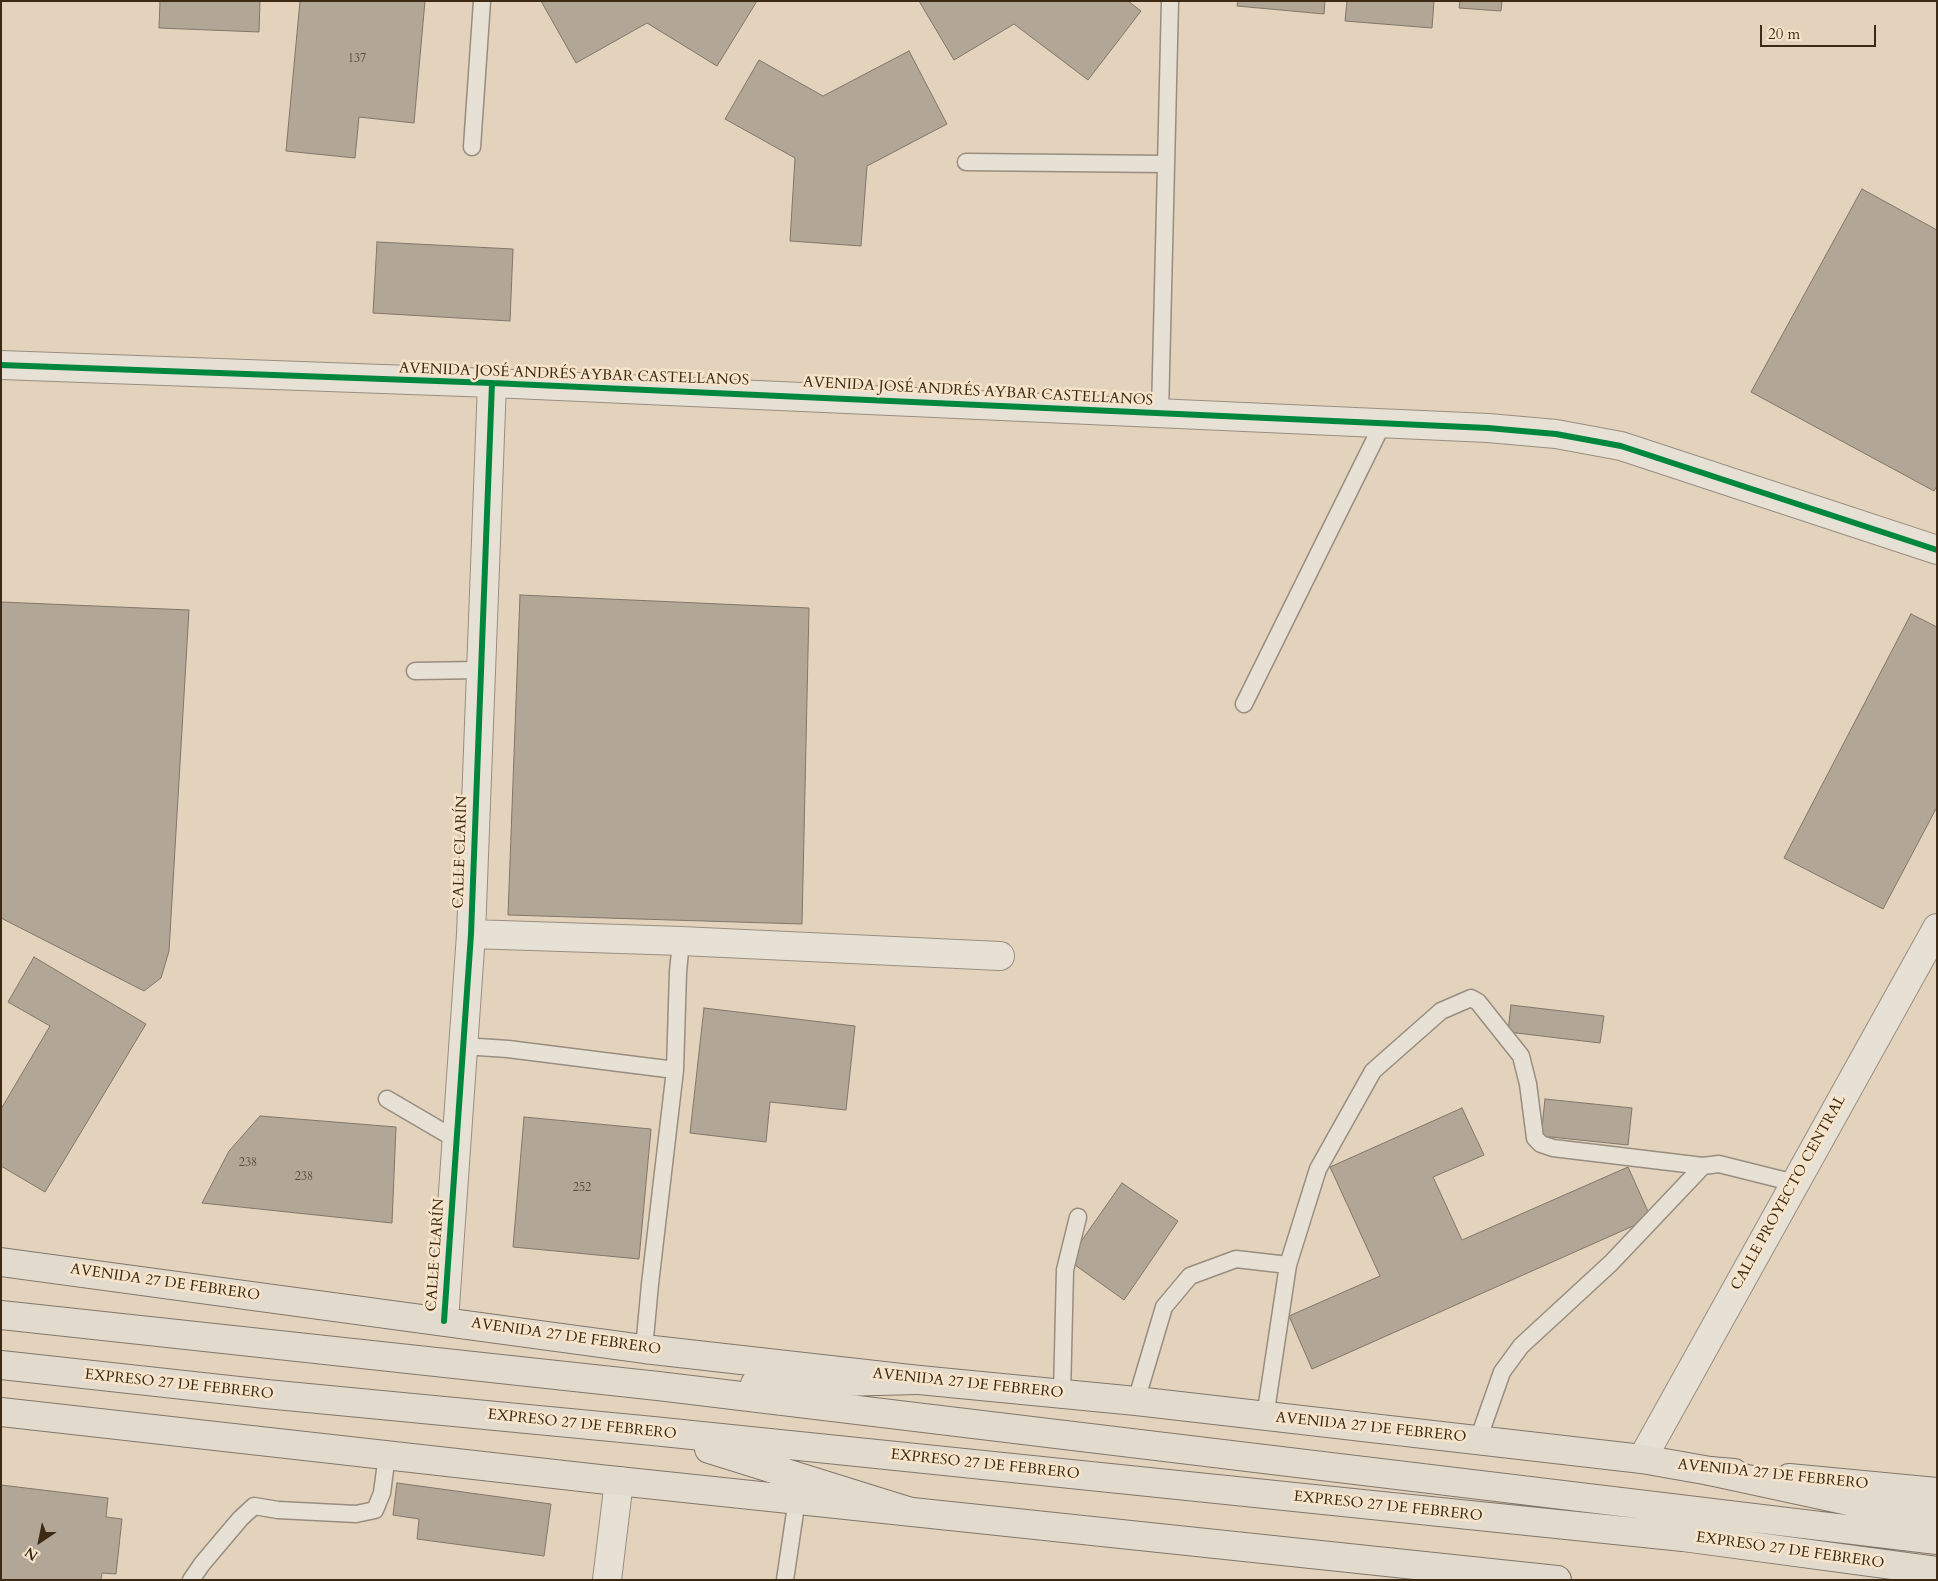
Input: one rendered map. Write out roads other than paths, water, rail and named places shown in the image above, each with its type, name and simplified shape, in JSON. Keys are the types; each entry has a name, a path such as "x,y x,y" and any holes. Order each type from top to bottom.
{"main road":[{"name":"AVENIDA 27 DE FEBRERO","path":"1,1262 644,1349 1478,1440 1642,1459 1710,1471 1937,1492"},
{"name":"EXPRESO 27 DE FEBRERO","path":"1,1315 658,1386 1937,1540"},
{"name":"EXPRESO 27 DE FEBRERO","path":"1,1365 266,1394 653,1431 1683,1537 1937,1571"},
{"path":"658,1386 919,1380"},
{"path":"1,1412 619,1481 1521,1578 1557,1580"},
{"path":"653,1431 908,1511"},
{"path":"1710,1471 1937,1520"}],"street":[{"name":"AVENIDA JOSÉ ANDRÉS AYBAR CASTELLANOS","path":"1,365 492,383 1488,428 1556,434 1621,446 1937,550"},
{"name":"CALLE CLARÍN","path":"444,1321 471,934 492,383"},
{"name":"CALLE PROYECTO CENTRAL","path":"1642,1459 1937,928"},
{"path":"471,934 681,941 1000,956"},
{"path":"608,1580 619,1481"}],"lane":[{"path":"472,147 482,1"},
{"path":"1160,413 1170,1"},
{"path":"966,162 1166,164"},
{"path":"1244,704 1383,423"},
{"path":"415,671 481,670"},
{"path":"644,1349 675,1070 678,972 681,941"},
{"path":"1265,1417 1288,1265 1318,1169 1373,1071 1441,1011 1471,998 1478,1002 1521,1056 1528,1084 1535,1138 1541,1144 1553,1148 1703,1166 1719,1164 1795,1183"},
{"path":"463,1046 508,1049 675,1070"},
{"path":"387,1099 457,1140"},
{"path":"1478,1440 1502,1372 1521,1346 1611,1263 1703,1166"},
{"path":"1062,1394 1064,1270 1078,1217"},
{"path":"1136,1402 1164,1307 1190,1276 1236,1259 1288,1265"},
{"path":"191,1580 233,1526 254,1506 278,1510 356,1514 375,1510 382,1493 387,1455"},
{"path":"785,1580 797,1500"}]}
